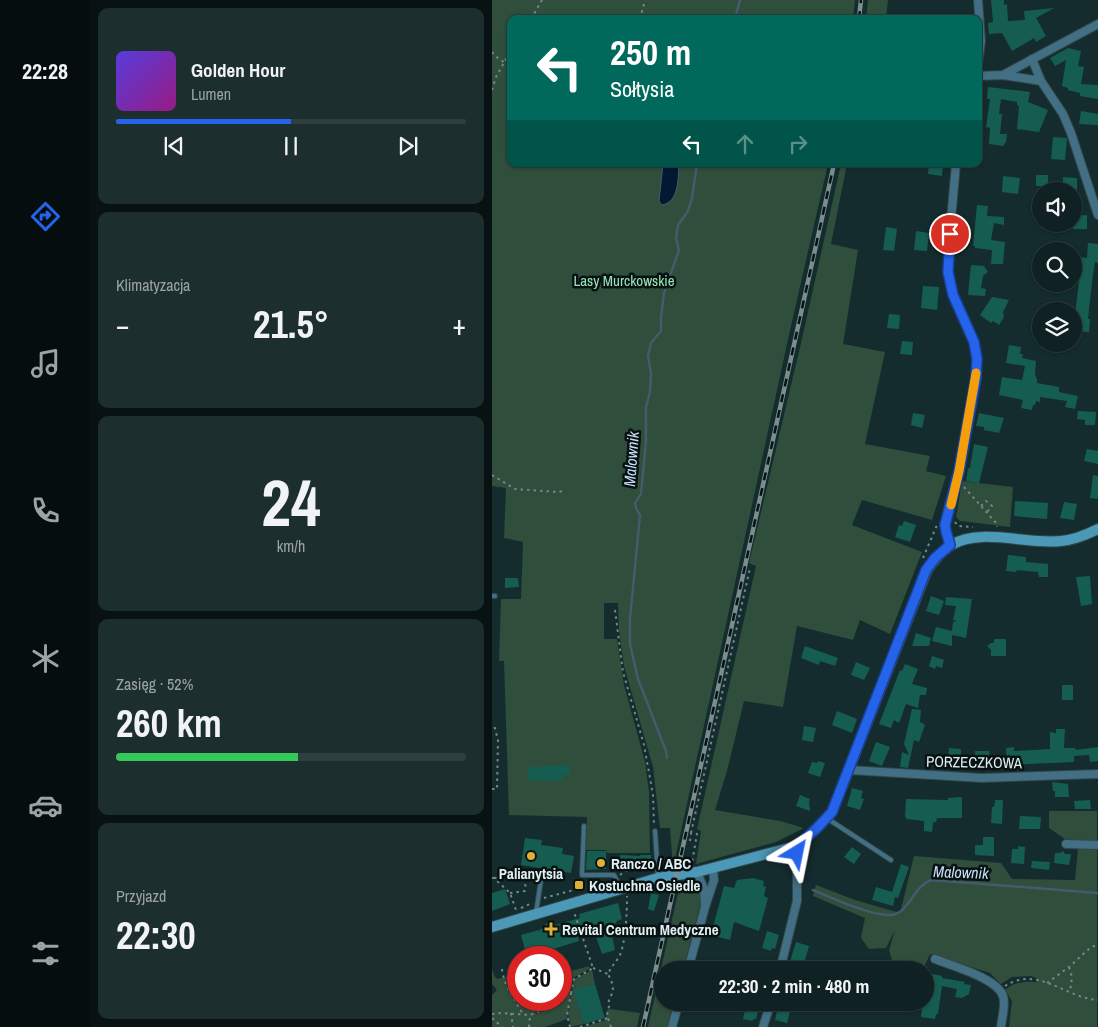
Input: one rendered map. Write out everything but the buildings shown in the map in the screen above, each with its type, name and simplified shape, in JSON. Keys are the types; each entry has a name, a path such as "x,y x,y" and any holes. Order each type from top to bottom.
{"street":[{"path":"978,0 980,15"},
{"path":"1003,75 1098,24"},
{"path":"1032,59 1041,81 1063,114 1071,133 1098,216"},
{"path":"982,76 1003,75 1041,81"},
{"path":"950,545 945,525 957,479 976,378 977,359 974,342 953,295 948,272 956,167"},
{"path":"492,927 658,878 713,868 797,846 832,812 926,570 935,558 950,545 963,540 980,537 1062,541 1077,538 1098,529"},
{"name":"PORZECZKOWA","path":"849,770 982,778 1098,774"},
{"path":"1066,844 1098,845"},
{"path":"782,961 797,901 797,846"},
{"path":"690,961 714,880 713,868"},
{"path":"695,870 704,890 705,907"},
{"path":"935,959 990,982 1000,990 1004,1003 1001,1027"},
{"path":"672,1027 676,1011"},
{"path":"763,1027 767,1011"}],"lane":[{"path":"826,818 891,860"},
{"path":"584,826 582,875 614,875 621,889"},
{"path":"655,831 658,878"},
{"path":"535,914 542,873"}],"path":[{"path":"533,15 542,0"},
{"path":"641,15 645,0"},
{"path":"492,52 507,64"},
{"path":"492,90 507,56"},
{"path":"492,475 515,489 563,491"},
{"path":"957,479 997,524 997,529"},
{"path":"982,506 986,501 992,506 987,512"},
{"path":"921,563 939,522"},
{"path":"690,841 750,568"},
{"path":"615,610 624,672 648,767 653,795 655,831"},
{"path":"492,789 497,789 498,740 494,725"},
{"path":"692,833 697,834 695,870"},
{"path":"493,878 542,873"},
{"path":"510,893 525,891 526,874"},
{"path":"493,878 510,893 516,910 538,901"},
{"path":"608,974 612,964 619,956 626,924 627,896 621,889"},
{"path":"573,910 593,968 608,974 614,985 608,1003 610,1027"},
{"path":"1047,983 1070,967 1090,948 1098,944"},
{"path":"1070,967 1072,978 1070,992"},
{"path":"572,986 574,979 593,968"},
{"path":"502,969 506,987 523,1014"},
{"path":"1000,990 1010,983 1024,978 1047,983 1098,1000"},
{"path":"492,1014 530,1015 540,1011"},
{"path":"568,1011 570,1027"},
{"path":"510,1013 514,1027"},
{"path":"529,1027 530,1015"},
{"path":"492,1018 502,1027"},
{"path":"580,1027 608,1018"}],"green space":[{"name":"Lasy Murckowskie","path":"492,0 855,0 853,15 507,15 507,167 827,167 673,868 670,828 660,828 653,767 624,666 619,630 618,603 604,603 604,639 617,639 624,685 645,762 649,792 650,853 607,853 606,850 586,850 587,817 509,815 504,661 499,661 501,599 521,599 523,542 504,538 506,488 492,486"},
{"path":"868,0 888,0 886,15 866,15"},
{"path":"840,167 846,167 831,244 858,250 843,344 885,352 865,444 930,456 926,471 946,476 932,520 862,500 852,525 922,552 890,634 860,620 853,640 797,626 783,707 744,701 727,771 715,810 780,821 804,828 776,842 696,864 701,831 697,829 756,566 749,563"},
{"path":"962,481 1013,487 1010,527 960,521 956,517"},
{"path":"1049,811 1097,811 1097,1027 1009,1027 1012,1001 1005,990 1012,985 1020,983 1037,982 1037,978 1031,976 1012,977 1001,984 990,973 930,954 927,961 892,961 889,950 895,930 886,948 869,949 861,938 865,918 813,896 816,885 855,900 900,913 914,856 1001,863 1012,879 1075,880 1078,848 1049,828"},
{"path":"680,884 695,884 701,888 703,895 685,961 663,961"},
{"path":"589,966 589,969 573,978 572,985 572,971"},
{"path":"492,969 497,979 507,977 507,1011 535,1011 536,1014 544,1011 568,1011 567,1019 545,1027 492,1027 492,995 497,990 492,984"},
{"path":"592,970 595,984 574,991 584,1024 571,1027 568,1014 569,1011 572,1011 574,979"},
{"path":"654,1000 654,1011 673,1011 668,1027 648,1027"},
{"path":"607,1010 640,1013 637,1027 583,1027 606,1020"}],"water":[{"path":"663,167 679,167 675,195 668,203 662,205 659,201"}],"waterway":[{"name":"Malownik","path":"736,15 740,0"},
{"name":"Malownik","path":"667,758 638,679 630,644 630,619 640,515 635,503 641,494 646,441 646,407 650,392 651,373 648,356 651,343 661,331 664,293 679,250 676,238 678,225 688,211 697,167"},
{"name":"Malownik","path":"813,890 863,910 883,915 891,915 901,911 918,890 931,880 1098,893"}],"railway":[{"path":"859,15 861,0"},
{"path":"643,1027 833,167"}],"slow traffic":[{"path":"951,505 959,471 976,373"}],"place":[{"name":"Palianytsia","path":"531,856"},
{"name":"Ranczo / ABC","path":"601,863"},
{"name":"Kostuchna Osiedle","path":"579,885"},
{"name":"Revital Centrum Medyczne","path":"551,929"}],"route":[{"path":"797,853 797,846 832,812 926,570 935,558 950,545 945,525 959,471 976,378 977,359 974,342 953,295 948,272 950,234"}]}
